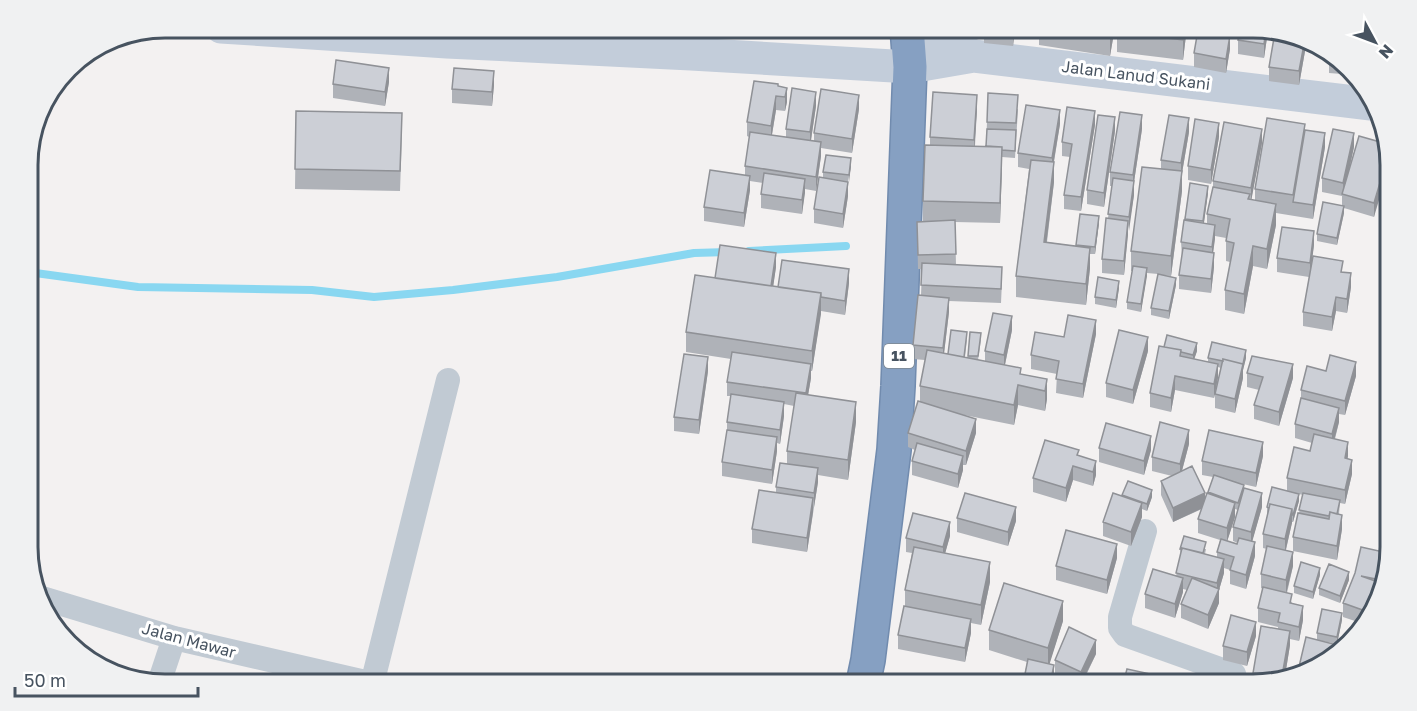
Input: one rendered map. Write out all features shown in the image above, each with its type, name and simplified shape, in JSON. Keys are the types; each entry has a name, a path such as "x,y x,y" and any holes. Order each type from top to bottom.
{"highway":[{"name":"11","path":"865,673 895,429 910,67 908,38"}],"street":[{"path":"486,38 691,54 910,67 974,56"},
{"name":"Jalan Lanud Sukani","path":"932,38 974,56 1363,103"},
{"path":"375,674 447,380"},
{"path":"1145,531 1120,617 1119,628 1125,635 1230,673"},
{"name":"Jalan Mawar","path":"50,600 174,638 329,674"},
{"path":"162,674 174,638"}],"building":[{"path":"1197,38 1230,38 1226,59 1194,53"},
{"path":"1238,38 1265,39 1264,44 1238,40"},
{"path":"1274,40 1303,48 1299,71 1269,67"},
{"path":"336,60 389,68 385,92 333,84"},
{"path":"454,68 494,71 492,92 452,89"},
{"path":"754,81 778,84 778,86 787,88 785,97 776,96 771,126 747,122"},
{"path":"792,88 816,92 810,132 786,129"},
{"path":"821,89 859,95 852,139 814,133"},
{"path":"933,92 977,95 974,140 930,137"},
{"path":"988,93 1018,95 1016,123 987,122"},
{"path":"1026,105 1060,110 1052,158 1018,153"},
{"path":"1067,107 1095,111 1081,197 1064,195 1072,144 1062,142"},
{"path":"296,111 402,113 400,171 295,169"},
{"path":"1120,112 1142,115 1133,175 1110,172"},
{"path":"1098,115 1115,117 1104,193 1087,190"},
{"path":"1169,115 1189,118 1181,163 1161,160"},
{"path":"1267,118 1305,124 1293,195 1255,189"},
{"path":"1195,119 1219,123 1211,170 1188,166"},
{"path":"1224,122 1262,129 1251,188 1213,181"},
{"path":"987,129 1016,130 1015,151 986,146"},
{"path":"1333,129 1354,133 1343,183 1322,178"},
{"path":"1305,130 1325,133 1313,205 1293,202"},
{"path":"750,132 821,142 816,177 745,166"},
{"path":"1359,136 1377,141 1379,186 1374,203 1342,194"},
{"path":"925,145 1002,147 1000,203 923,201"},
{"path":"826,155 851,158 849,175 823,172"},
{"path":"1031,160 1054,162 1044,242 1090,248 1086,284 1016,276"},
{"path":"1142,167 1182,171 1171,256 1131,251"},
{"path":"710,170 750,176 744,213 704,207"},
{"path":"764,173 805,179 802,200 761,194"},
{"path":"819,177 848,182 843,214 814,209"},
{"path":"1113,178 1134,181 1129,217 1108,214"},
{"path":"1190,183 1208,186 1203,221 1185,219"},
{"path":"1213,187 1250,194 1248,199 1276,204 1267,249 1253,246 1244,294 1225,290 1234,243 1226,241 1230,219 1207,214"},
{"path":"1323,202 1344,206 1337,238 1317,234"},
{"path":"1080,214 1099,216 1095,247 1076,245"},
{"path":"1106,218 1128,221 1124,261 1102,259"},
{"path":"955,220 956,254 918,255 917,222"},
{"path":"1184,220 1215,225 1212,247 1181,242"},
{"path":"1282,227 1314,231 1310,263 1277,258"},
{"path":"720,245 776,253 771,286 715,278"},
{"path":"1183,248 1214,253 1211,279 1179,275"},
{"path":"1313,256 1343,261 1341,272 1351,273 1347,299 1336,297 1332,317 1303,312"},
{"path":"782,260 849,269 845,301 821,297 821,293 778,287"},
{"path":"922,263 1002,267 1001,289 921,285"},
{"path":"1133,266 1147,268 1141,304 1127,302"},
{"path":"1158,274 1176,278 1169,311 1151,308"},
{"path":"695,275 821,293 812,351 686,332"},
{"path":"1098,277 1119,281 1116,300 1095,297"},
{"path":"918,295 949,298 943,348 913,345"},
{"path":"993,313 1012,316 1004,355 985,351"},
{"path":"1068,315 1096,320 1083,384 1056,379 1059,361 1031,355 1035,332 1064,337"},
{"path":"951,330 967,332 964,357 948,354"},
{"path":"1119,330 1148,337 1133,390 1106,383"},
{"path":"970,332 981,333 978,356 968,356"},
{"path":"1167,335 1197,343 1193,355 1164,347"},
{"path":"1212,342 1246,350 1243,364 1208,358"},
{"path":"1159,346 1181,350 1180,356 1218,364 1214,384 1175,376 1171,398 1150,393"},
{"path":"927,350 1021,368 1020,374 1047,379 1045,391 1018,385 1014,405 920,386"},
{"path":"732,352 811,364 806,393 727,382"},
{"path":"684,354 708,357 699,420 674,417"},
{"path":"1330,355 1356,362 1345,401 1301,390 1307,366 1326,371"},
{"path":"1252,356 1293,364 1279,412 1254,405 1263,377 1247,373"},
{"path":"1223,359 1243,364 1235,399 1215,394"},
{"path":"796,393 856,402 848,460 787,451"},
{"path":"731,394 784,402 780,430 727,422"},
{"path":"1301,398 1339,408 1332,434 1295,424"},
{"path":"918,401 976,419 966,451 908,433"},
{"path":"1160,422 1189,430 1180,464 1152,457"},
{"path":"1106,423 1151,436 1144,461 1099,448"},
{"path":"727,430 777,437 772,470 722,462"},
{"path":"1209,430 1263,442 1256,473 1202,461"},
{"path":"1314,434 1348,442 1345,458 1352,460 1345,490 1287,478 1294,447 1310,451"},
{"path":"1045,440 1079,450 1077,455 1096,461 1093,472 1073,466 1066,488 1033,478"},
{"path":"917,443 963,456 958,474 912,461"},
{"path":"780,463 818,468 814,493 776,487"},
{"path":"1192,466 1205,493 1173,508 1161,481"},
{"path":"1214,475 1244,485 1238,503 1208,492"},
{"path":"1128,481 1152,490 1147,504 1122,495"},
{"path":"1272,487 1299,494 1293,515 1292,509 1270,504 1269,508 1267,507"},
{"path":"1244,488 1262,493 1251,532 1233,527"},
{"path":"759,490 813,498 807,538 752,529"},
{"path":"965,493 1016,507 1008,532 957,518"},
{"path":"1113,493 1142,503 1131,532 1103,522"},
{"path":"1207,493 1235,503 1227,528 1198,519"},
{"path":"1303,493 1340,500 1337,514 1330,512 1329,516 1299,510"},
{"path":"1270,504 1292,509 1285,539 1263,534"},
{"path":"1330,512 1342,515 1337,546 1293,537 1298,513 1329,519"},
{"path":"913,513 950,522 943,547 906,538"},
{"path":"1066,530 1117,544 1107,580 1056,566"},
{"path":"1184,536 1206,542 1203,553 1180,549"},
{"path":"1239,538 1255,542 1246,575 1230,570 1234,557 1217,552 1221,539 1237,544"},
{"path":"1267,546 1293,552 1286,580 1261,574"},
{"path":"914,547 990,562 981,605 905,590"},
{"path":"1361,547 1379,551 1375,579 1361,576 1375,581 1362,610 1343,603 1355,573"},
{"path":"1182,548 1224,559 1217,583 1176,573"},
{"path":"1301,562 1320,568 1313,592 1294,586"},
{"path":"1329,564 1349,572 1340,596 1319,588"},
{"path":"1153,569 1183,578 1175,604 1145,594"},
{"path":"1192,578 1219,589 1208,615 1181,604"},
{"path":"1004,583 1063,601 1048,648 989,630"},
{"path":"1263,587 1292,594 1290,603 1303,606 1299,627 1278,622 1280,613 1258,608"},
{"path":"904,606 971,619 965,648 898,635"},
{"path":"1322,609 1342,613 1337,637 1317,633"},
{"path":"1231,615 1256,622 1247,652 1223,646"},
{"path":"1261,626 1290,631 1283,669 1253,673"},
{"path":"1069,627 1096,640 1081,672 1055,660"},
{"path":"1306,637 1333,644 1323,652 1300,664"},
{"path":"1028,659 1054,665 1052,673 1025,673"},
{"path":"1127,669 1146,673 1126,673"}],"waterway":[{"path":"749,251 846,246"},
{"path":"38,273 138,287 312,290 374,297 557,277 694,253 728,252"}]}
